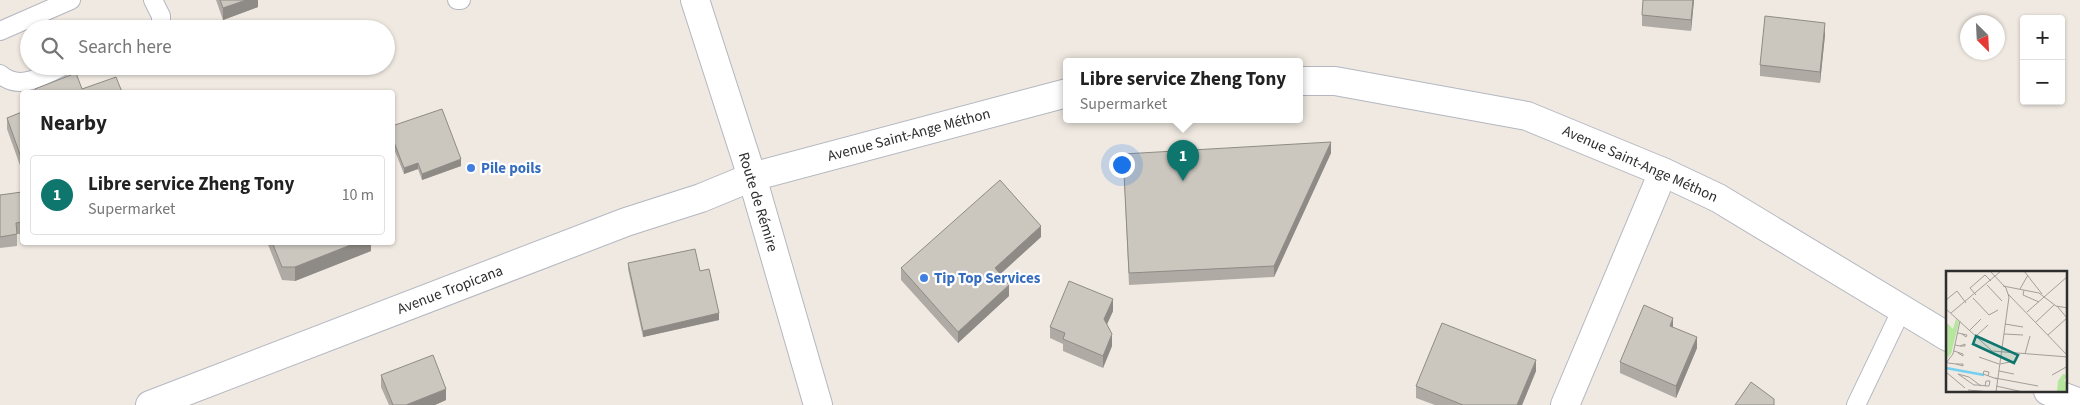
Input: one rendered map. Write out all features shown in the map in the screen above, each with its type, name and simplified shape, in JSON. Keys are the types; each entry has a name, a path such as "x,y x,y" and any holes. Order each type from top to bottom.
{"street":[{"name":"Route de Rémire","path":"695,0 752,177 818,405"},
{"name":"Avenue Saint-Ange Méthon","path":"1303,81 1335,82 1527,116 1663,172 1718,198 1946,336"},
{"name":"Avenue Saint-Ange Méthon","path":"752,177 1063,93"},
{"path":"1565,405 1663,172"},
{"name":"Avenue Tropicana","path":"150,405 626,222 701,198 752,177"},
{"path":"2051,392 2080,403"}],"lane":[{"path":"25,20 71,0"},
{"path":"152,0 161,16 161,20"},
{"path":"0,31 20,22"},
{"path":"0,74 7,81 22,83 42,75"},
{"path":"1856,405 1902,310"}],"building":[{"path":"220,0 246,0 223,8"},
{"path":"1643,0 1693,0 1691,20 1642,15"},
{"path":"1765,16 1825,23 1820,72 1760,65"},
{"path":"71,75 77,75 82,89 116,77 121,90 35,90"},
{"path":"442,109 461,159 422,174 418,163 404,168 395,145 395,125"},
{"path":"20,113 20,154 7,118"},
{"path":"1331,142 1274,266 1129,273 1123,154"},
{"path":"1000,180 1041,226 995,268 1009,285 958,332 901,268"},
{"path":"20,192 20,222 16,223 17,234 0,237 0,195"},
{"path":"273,245 350,245 295,267 282,267"},
{"path":"695,249 700,271 709,269 719,313 643,331 628,263"},
{"path":"1069,281 1113,299 1104,319 1112,334 1103,356 1063,339 1065,333 1050,327"},
{"path":"1644,305 1673,318 1670,326 1697,337 1676,386 1620,362"},
{"path":"1442,323 1536,360 1517,405 1463,405 1416,386"},
{"path":"433,355 446,389 406,405 393,405 381,375"},
{"path":"1751,382 1774,399 1774,405 1735,405"}],"place":[{"name":"Pile poils","path":"471,168"},
{"name":"Libre service Zheng Tony","path":"1183,181"},
{"name":"Tip Top Services","path":"924,278"}]}
